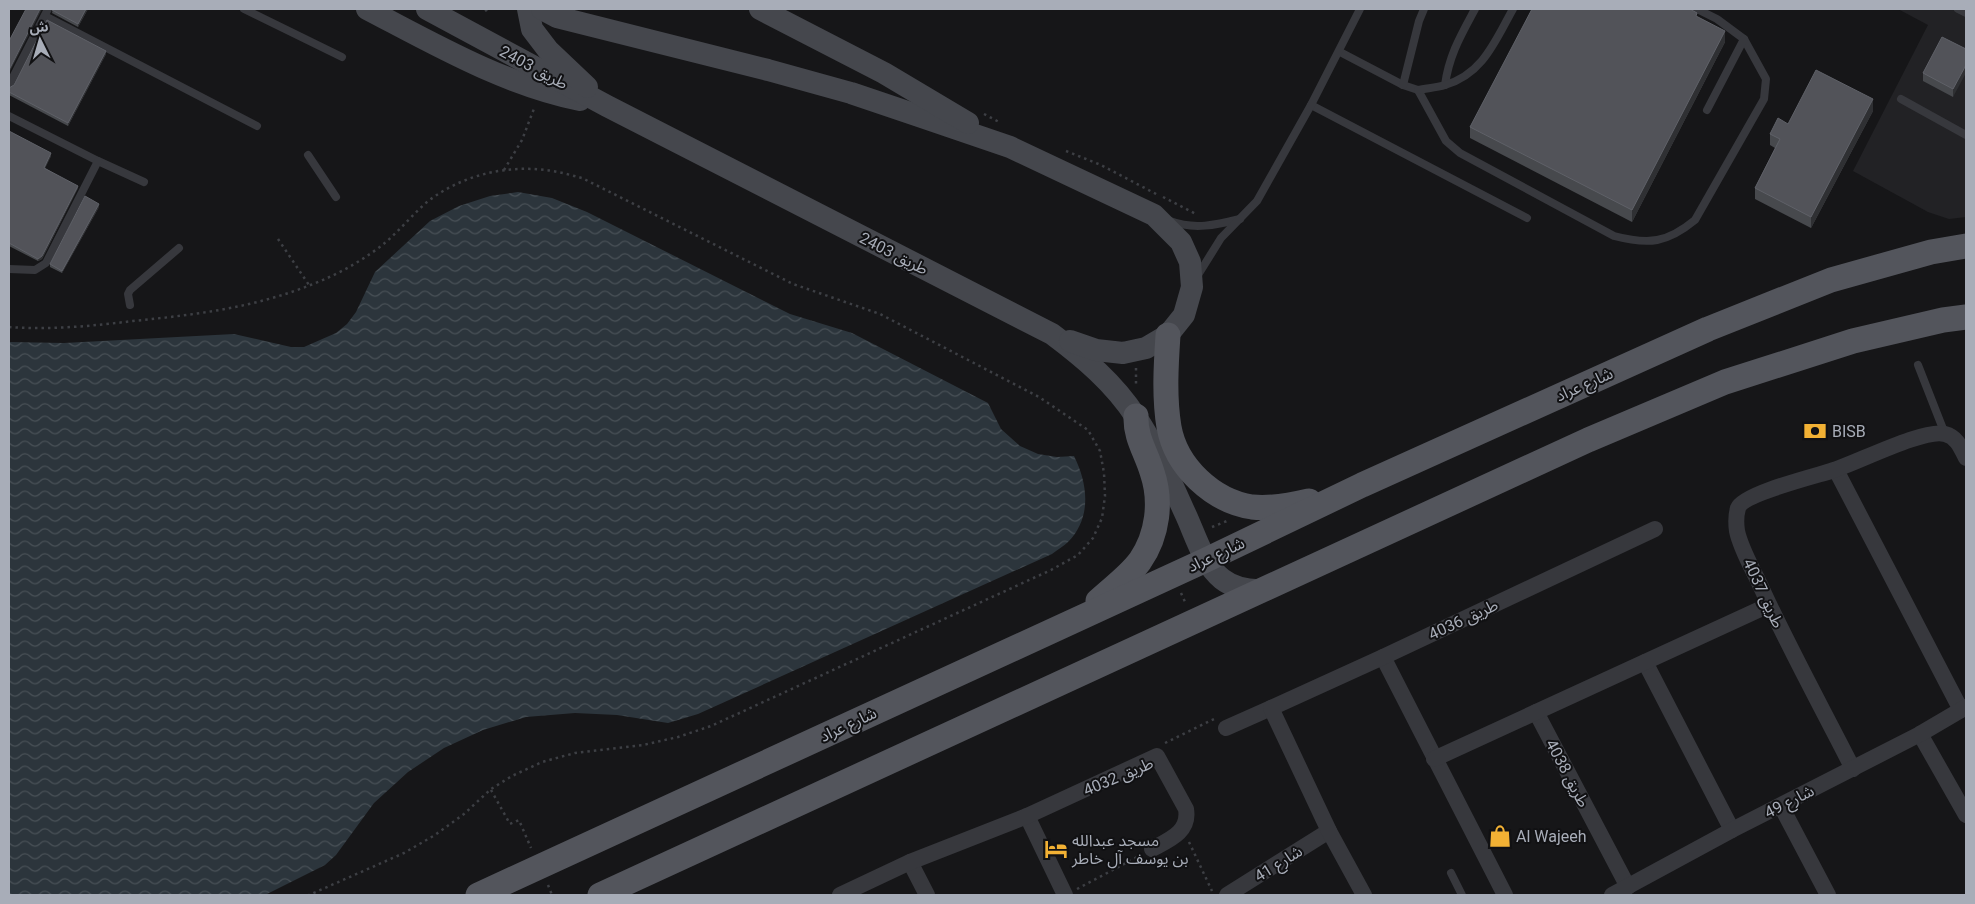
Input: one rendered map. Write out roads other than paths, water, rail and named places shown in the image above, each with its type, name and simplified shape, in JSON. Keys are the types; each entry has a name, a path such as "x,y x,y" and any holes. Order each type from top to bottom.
{"main road":[{"path":"367,9 494,73 541,91 607,106"},
{"name":"طريق 2403","path":"427,9 607,106 1052,334 1087,360 1116,390 1136,416 1159,456 1206,560 1217,574 1231,585 1242,589 1265,590"},
{"path":"528,9 532,29 548,50 607,106"},
{"path":"542,9 557,17 851,93 1010,147"},
{"path":"760,9 884,73 1010,147 1154,215 1181,242 1190,262 1192,287 1184,315 1168,335 1146,348 1123,353 1096,350 1052,334"},
{"name":"شارع عراد","path":"478,895 1206,560 1362,485 1708,329 1822,284 1931,252 1966,246"},
{"path":"600,895 1588,440 1724,382 1853,341 1943,320 1966,317"},
{"path":"1168,335 1166,382 1169,428 1176,448 1186,466 1201,482 1218,494 1238,503 1254,507 1279,506 1308,501 1362,485"},
{"path":"1080,617 1140,562 1151,543 1157,518 1157,493 1152,472 1137,434 1136,416"}],"street":[{"name":"طريق 4037","path":"1853,768 1769,605 1737,531 1738,507 1743,502 1762,493 1836,470 1926,435 1956,438"},
{"path":"1956,438 1966,458"},
{"path":"1836,470 1964,708"},
{"name":"طريق 4036","path":"1226,728 1383,657 1655,528"},
{"path":"1434,759 1769,605"},
{"path":"1383,657 1505,895"},
{"path":"1645,662 1732,830"},
{"path":"1271,708 1329,831 1364,895"},
{"name":"شارع 49","path":"1612,895 1732,830 1920,734 1964,708"},
{"name":"طريق 4038","path":"1536,712 1628,887"},
{"path":"1920,734 1966,815"},
{"name":"طريق 4032","path":"840,895 910,862 1027,816 1157,756 1186,809 1186,822 1177,836 1152,848"},
{"path":"1781,806 1828,895"},
{"path":"1027,816 1065,895"},
{"name":"شارع 41","path":"1230,894 1329,831"},
{"path":"910,862 927,895"}],"lane":[{"path":"244,9 342,57"},
{"path":"1192,287 1203,265 1217,244 1257,201 1340,52 1360,9"},
{"path":"1403,85 1419,21 1424,9"},
{"path":"1445,85 1447,69 1453,50 1475,9"},
{"path":"1340,52 1403,85 1418,90 1445,85 1467,75 1486,57 1513,9"},
{"path":"1418,90 1446,141 1460,153 1614,236 1632,241 1661,240 1681,231 1695,220 1764,99 1766,79 1744,39 1717,18 1697,9"},
{"path":"1958,9 1966,13"},
{"path":"9,85 46,12 257,126"},
{"path":"1707,110 1744,39"},
{"path":"1901,99 1966,135"},
{"path":"1311,105 1527,218"},
{"path":"9,117 144,182"},
{"path":"308,155 336,198"},
{"path":"9,269 35,270 46,263 98,161"},
{"path":"1154,215 1177,223 1202,226 1242,218"},
{"path":"130,306 128,294 130,290 179,248"},
{"path":"1918,365 1956,438"},
{"path":"1451,873 1462,895"}],"water":[{"path":"518,192 552,198 587,212 790,314 852,333 988,403 1001,429 1020,446 1038,454 1057,457 1074,456 1085,489 1084,512 1076,533 1066,544 1052,554 698,714 668,723 617,715 575,713 526,717 483,730 444,748 408,772 374,803 336,855 325,865 265,895 9,895 9,342 64,343 234,334 291,347 304,347 336,333 347,324 356,312 375,272 430,221 459,206 490,196"}],"place":[{"name":"BISB","path":"1815,431"},
{"name":"Al Wajeeh","path":"1500,836"},
{"name":"مسجد عبدالله بن يوسف آل خاطر","path":"1056,849"}]}
